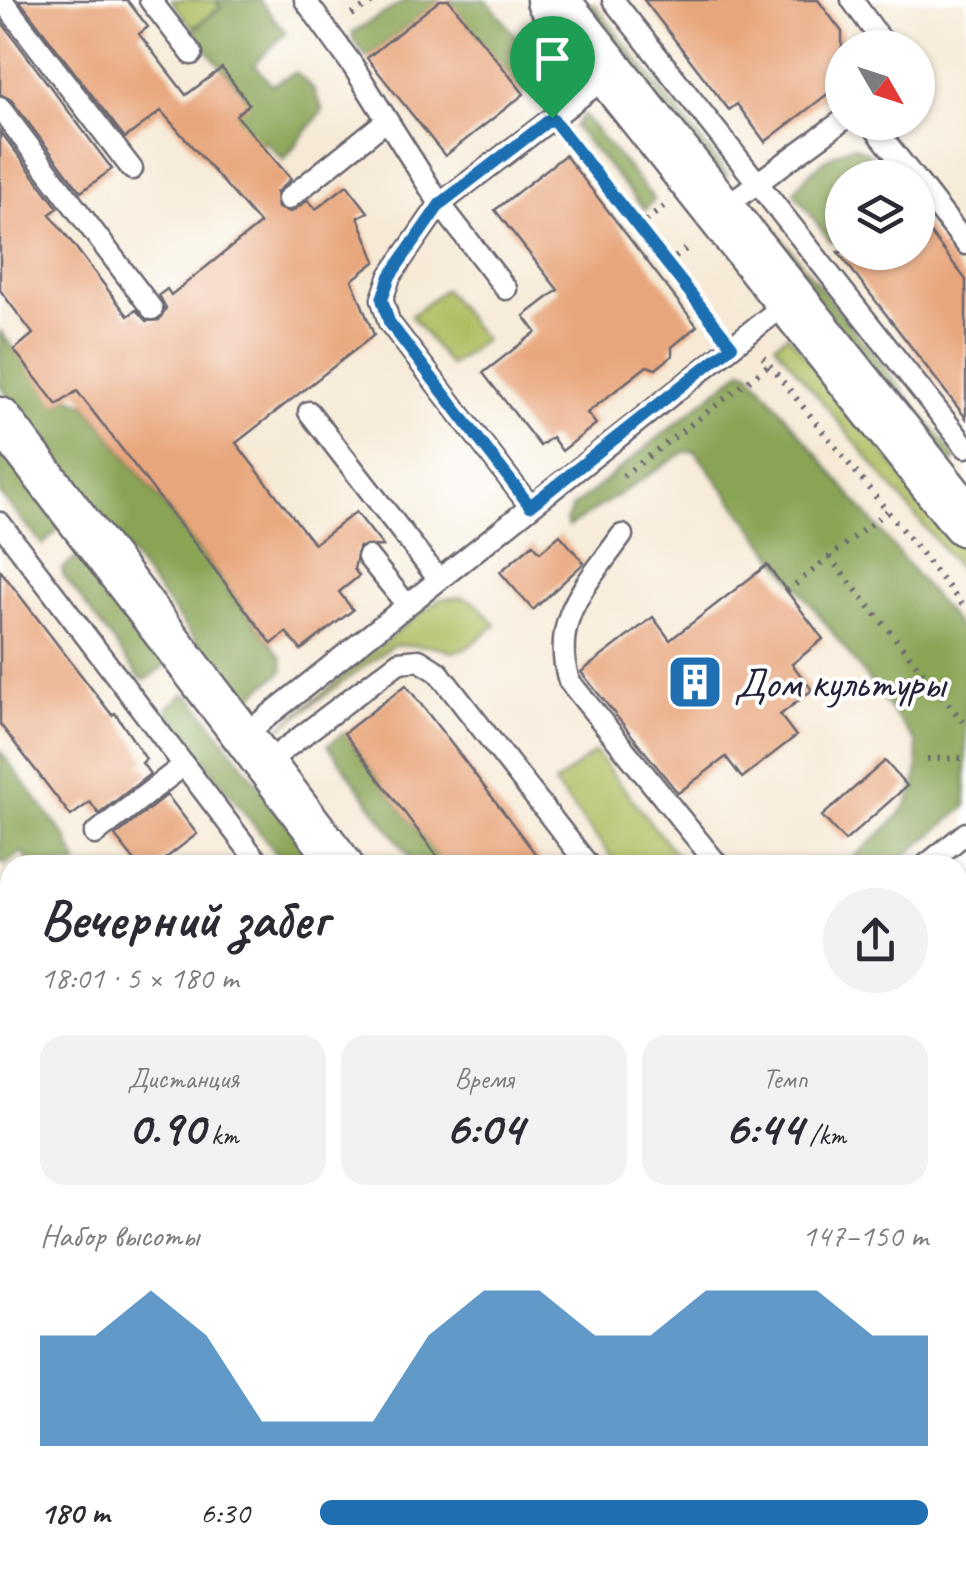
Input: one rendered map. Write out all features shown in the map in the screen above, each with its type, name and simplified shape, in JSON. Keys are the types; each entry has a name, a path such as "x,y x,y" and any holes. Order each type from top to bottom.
{"street":[{"path":"553,0 610,74 696,217 954,459 966,521"},
{"path":"0,418 334,855"}],"lane":[{"path":"2,0 132,169"},
{"path":"150,0 192,54"},
{"path":"305,0 440,204 506,289"},
{"path":"613,0 758,183 954,459"},
{"path":"852,0 874,30"},
{"path":"530,506 389,322 382,299 390,276 440,204 610,74"},
{"path":"0,108 152,309"},
{"path":"288,199 387,120"},
{"path":"696,217 758,183 825,134"},
{"path":"884,140 900,160"},
{"path":"935,204 966,244"},
{"path":"254,750 407,605 789,301"},
{"path":"309,412 439,580"},
{"path":"0,523 252,855"},
{"path":"622,535 564,619 560,654 569,681 710,855"},
{"path":"368,558 407,605"},
{"path":"254,750 398,662 419,660 438,672 580,855"},
{"path":"95,834 184,765"},
{"path":"938,855 966,833"}],"path":[{"path":"552,118 667,264 739,341 770,365 966,609"},
{"path":"638,227 696,217"},
{"path":"667,264 696,217"},
{"path":"674,441 770,365"},
{"path":"787,591 888,512"},
{"path":"829,557 966,726"},
{"path":"927,759 966,758"}],"green space":[{"path":"171,0 215,0 220,7 193,28"},
{"path":"217,0 259,0 286,33 254,64 272,85 296,72 313,89 323,110 284,160 265,141 246,151 229,110 244,93 194,35 195,28 221,8"},
{"path":"406,0 440,0 367,58 353,39 353,32"},
{"path":"449,0 487,0 537,62 541,79 524,94"},
{"path":"593,3 728,175 721,180 586,8"},
{"path":"583,115 654,199 645,210 574,127"},
{"path":"854,146 866,151 873,160 826,160"},
{"path":"825,161 825,235 794,192"},
{"path":"758,209 957,459 947,466 749,216"},
{"path":"444,289 484,340 450,366 411,316"},
{"path":"0,331 57,404 68,397 85,403 282,658 283,671 248,699 236,693 0,385"},
{"path":"788,334 966,553 966,578 775,344"},
{"path":"743,369 750,372 966,636 966,807 906,855 856,855 889,826 909,799 918,765 916,743 695,451 685,452 568,527 566,521 573,507"},
{"path":"0,445 62,526 43,545 0,494"},
{"path":"78,557 86,558 165,660 164,666 146,680 140,678 63,575 62,569"},
{"path":"461,597 475,602 496,625 465,649 451,652 435,646 393,645 275,732 440,599"},
{"path":"183,694 191,696 312,855 277,855 167,713 168,707"},
{"path":"344,733 436,855 408,855 328,745"},
{"path":"0,751 67,839 74,855 0,855"},
{"path":"595,752 676,855 610,855 554,784"}],"building":[{"path":"19,0 127,0 148,27 139,34 186,95 222,68 249,104 236,115 291,179 276,193 278,208 291,212 308,200 316,209 347,185 368,212 358,217 376,261 352,280 374,335 236,443 314,544 356,512 383,546 359,547 354,569 359,576 339,592 353,610 301,650 286,632 272,644 77,391 57,405 14,350 33,334 0,290 0,131 58,208 50,214 128,316 136,310 146,321 159,320 166,308 159,295 167,289 171,295 260,224 161,111 125,138"},
{"path":"440,0 449,0 524,94 445,156 367,58"},
{"path":"644,0 818,0 840,30 825,30 825,96 765,142 737,104 729,110"},
{"path":"0,20 112,169 81,192 11,100 0,94"},
{"path":"565,155 697,326 672,347 672,356 656,369 647,366 587,413 596,424 562,451 552,437 540,446 483,373 536,332 524,316 558,290 495,210"},
{"path":"935,239 966,280 966,418 852,270 935,270"},
{"path":"560,535 584,563 533,610 500,572 533,544 540,552"},
{"name":"Дом культуры","path":"767,565 823,639 792,664 812,690 780,715 796,736 742,778 726,757 678,793 581,672 653,617 670,640"},
{"path":"0,570 112,715 115,713 146,759 142,763 150,774 99,814 90,802 71,816 0,724"},
{"path":"406,685 536,855 436,855 344,733"},
{"path":"885,761 907,786 845,841 822,816"},
{"path":"167,795 197,834 170,855 130,855 115,836"}],"place":[{"name":"Дом культуры","path":"695,682"}],"route":[{"path":"552,118 732,346 530,506 389,322 382,299 390,276 440,204 552,118"}]}
